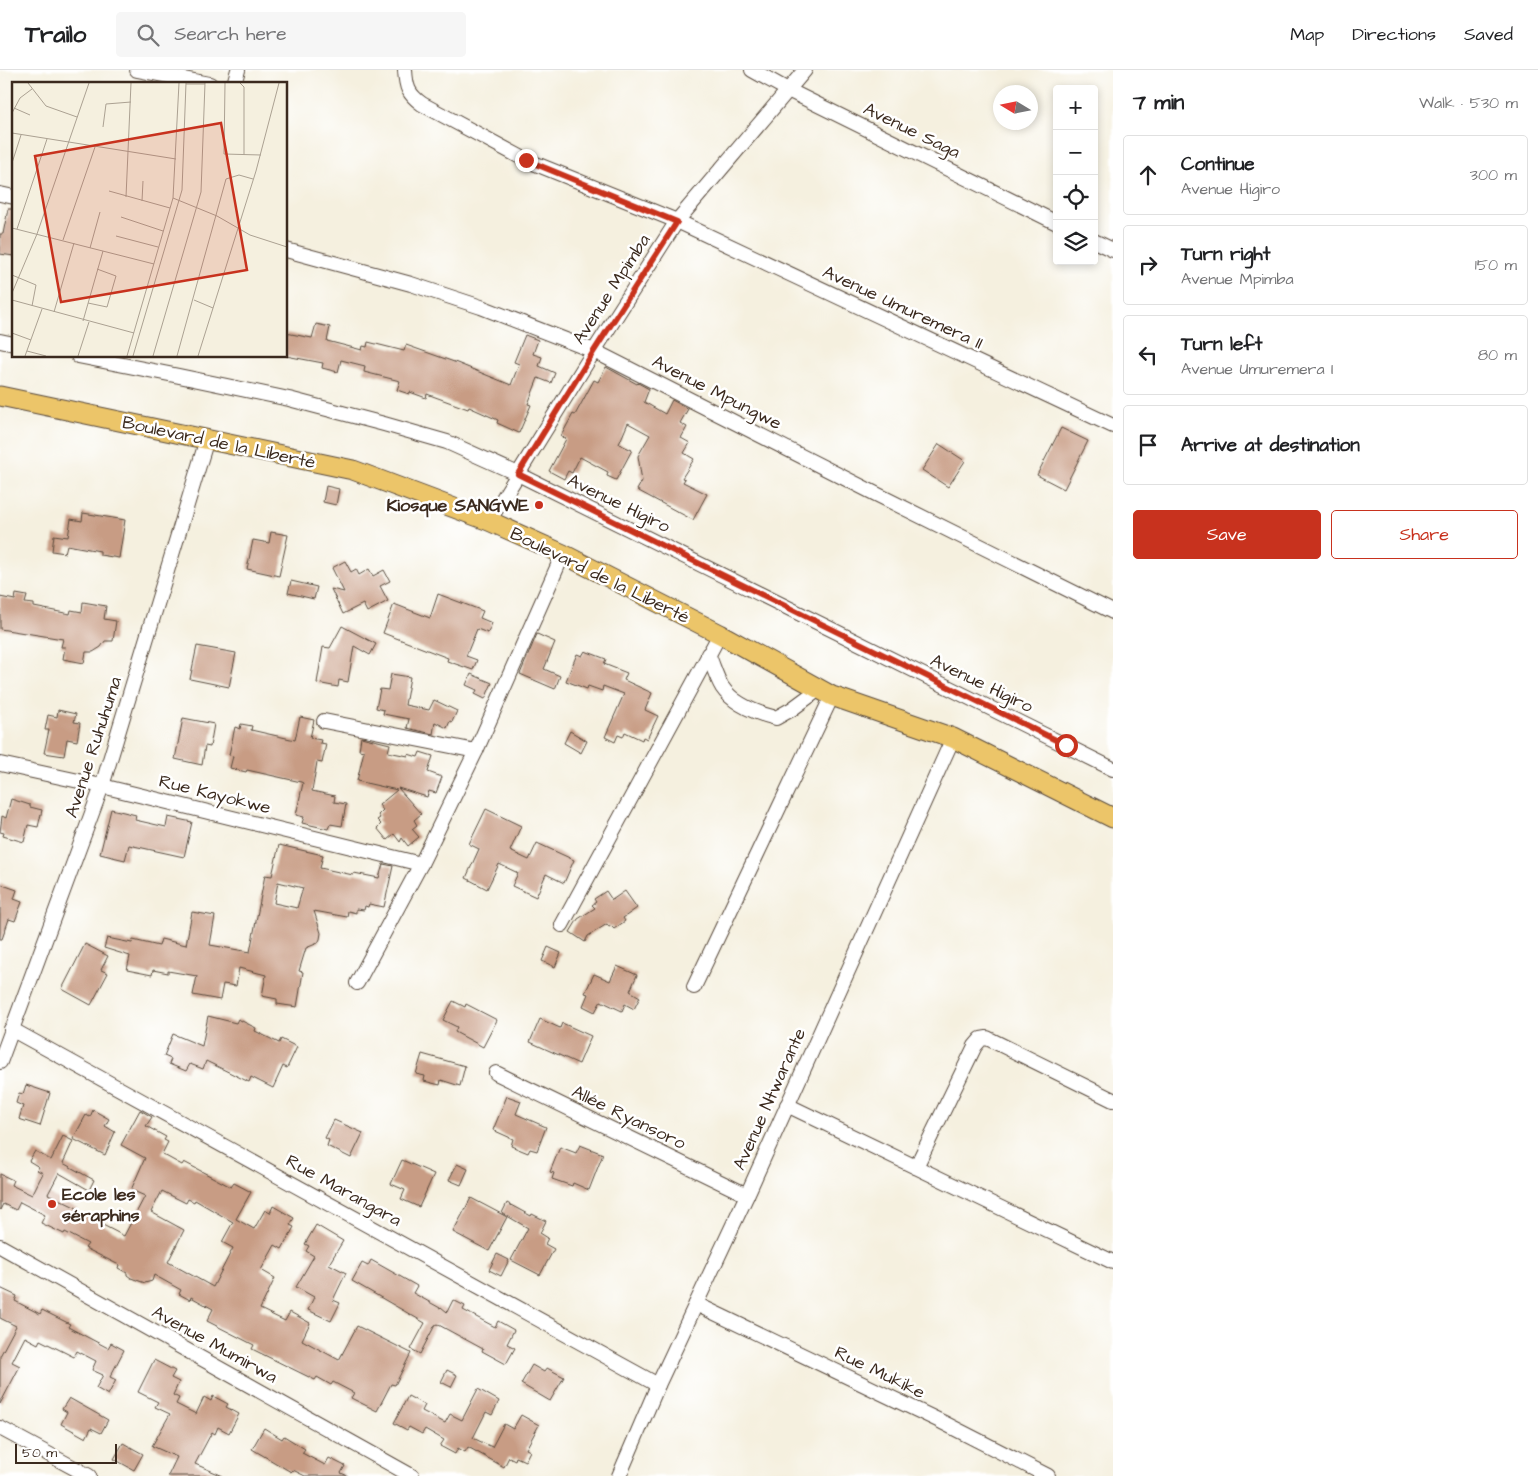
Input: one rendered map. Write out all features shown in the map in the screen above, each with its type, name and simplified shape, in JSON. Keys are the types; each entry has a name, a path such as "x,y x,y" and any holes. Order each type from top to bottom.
{"highway":[{"name":"Boulevard de la Liberté","path":"0,396 353,470 490,521 563,554 720,634 826,692 953,738 1113,818"}],"street":[{"path":"137,70 200,82"},
{"name":"Avenue Umuremera II","path":"405,70 406,82 411,96 422,104 526,160 677,222 1113,426"},
{"name":"Avenue Saga","path":"752,70 788,90 1053,220"},
{"name":"Avenue Mpimba","path":"490,521 594,351 677,222 804,70"},
{"path":"1098,243 1113,250"},
{"name":"Avenue Mpungwe","path":"288,251 411,284 481,307 594,351 865,489 1113,612"},
{"name":"Avenue Higiro","path":"88,358 289,399 447,442 518,474 1113,769"},
{"name":"Avenue Ruhuhuma","path":"0,1062 102,786 207,439"},
{"path":"357,984 421,864 476,751 563,554"},
{"path":"562,925 720,634"},
{"path":"708,654 723,688 739,704 761,714 776,718 826,692"},
{"path":"694,987 826,692"},
{"path":"324,721 476,751"},
{"name":"Avenue Ntwarante","path":"619,1476 658,1384 746,1196 953,738"},
{"name":"Rue Kayokwe","path":"0,764 102,786 421,864"},
{"name":"Rue Marangara","path":"11,1029 658,1384"},
{"path":"916,1168 975,1046 981,1039 987,1038 1113,1100"},
{"name":"Allée Ryansoro","path":"496,1073 746,1196"},
{"path":"788,1104 916,1168 1113,1262"},
{"name":"Avenue Mumirwa","path":"0,1246 412,1476"},
{"name":"Rue Mukike","path":"696,1304 942,1422 1048,1476"},
{"path":"0,1428 89,1476"}],"building":[{"path":"8,209 12,209 12,256 0,254 0,234 3,234"},
{"path":"316,324 330,327 327,341 362,350 363,346 367,347 368,342 404,351 406,345 511,385 519,364 514,362 525,335 538,340 533,354 542,357 539,366 555,373 551,383 538,378 528,404 531,405 519,433 497,423 498,420 469,407 468,409 427,394 426,398 410,392 409,394 397,390 400,381 364,372 365,366 341,360 338,372 322,368 323,363 288,356 288,333 312,338"},
{"path":"606,367 649,389 644,402 665,414 672,400 688,409 680,423 687,427 681,438 690,443 684,453 694,459 682,478 685,479 683,482 707,494 693,520 637,490 642,481 638,456 650,435 628,423 619,444 632,450 616,480 607,476 608,472 580,457 572,473 568,471 564,479 549,471 566,439 561,436 573,414 575,415 594,380 598,382"},
{"path":"1061,428 1088,441 1064,489 1037,475"},
{"path":"939,444 965,461 948,487 922,470"},
{"path":"326,486 339,489 336,505 323,502"},
{"path":"83,513 125,520 119,558 100,555 100,551 67,545 65,553 52,551 54,535 68,537 71,519 82,521"},
{"path":"271,532 288,535 279,576 247,569 253,540 269,543"},
{"path":"345,561 351,572 356,569 359,575 369,569 373,576 384,570 390,581 380,586 388,601 367,612 363,604 343,614 331,589 344,592 332,568"},
{"path":"291,581 317,587 314,599 288,593"},
{"path":"16,594 27,596 25,603 34,604 34,607 70,614 71,610 82,612 83,602 106,606 104,619 116,621 113,641 105,641 101,647 93,652 86,652 84,663 63,659 65,647 61,647 63,639 0,629 0,597 15,600"},
{"path":"438,594 483,611 480,618 492,623 488,633 477,629 466,656 477,660 473,670 447,661 448,658 383,633 394,604 430,618"},
{"path":"342,626 376,644 370,655 354,646 348,682 339,680 338,687 317,683 323,647 330,648"},
{"path":"537,634 555,642 544,669 560,676 555,689 520,674"},
{"path":"197,646 236,653 229,687 190,679"},
{"path":"585,651 606,659 604,664 627,673 624,680 652,693 645,710 658,716 647,739 643,737 642,740 625,732 623,737 618,735 615,742 605,737 624,694 603,686 602,691 588,686 587,689 566,681 577,654 582,656"},
{"path":"391,674 410,677 405,705 429,710 434,700 457,711 447,728 435,722 433,734 407,728 409,719 383,714 384,710 376,708 380,689 388,690"},
{"path":"471,674 492,683 485,699 475,694 477,690 466,685"},
{"path":"58,710 76,714 74,722 80,723 77,741 67,739 64,756 44,753 49,730 45,730 48,715 57,717"},
{"path":"300,717 314,720 310,738 321,740 320,743 326,744 322,763 317,762 312,791 335,796 334,802 346,804 342,826 330,824 328,829 302,823 304,817 296,815 303,783 230,768 233,756 229,755 235,727 240,729 241,724 252,726 251,730 295,740"},
{"path":"183,718 214,724 210,747 205,746 202,765 175,759"},
{"path":"570,731 587,741 581,753 564,743"},
{"path":"361,737 390,744 388,752 418,757 420,752 433,756 428,772 442,777 436,793 429,791 427,797 398,788 421,814 414,820 417,825 412,829 419,837 408,846 402,838 400,842 394,834 387,840 377,828 381,824 377,820 380,818 378,815 383,810 379,805 397,790 357,781 364,751 359,750"},
{"path":"11,799 42,810 38,827 28,825 24,842 3,836 4,833 0,832 2,816 6,818"},
{"path":"111,809 136,815 135,820 166,827 168,817 192,822 184,857 129,845 125,860 100,854"},
{"path":"486,809 521,826 510,851 529,860 537,843 574,860 564,883 546,874 536,897 512,886 518,873 499,864 487,889 466,878 479,849 469,844"},
{"path":"279,845 323,855 320,868 353,875 354,873 379,878 383,864 393,866 384,907 369,904 368,907 365,906 364,910 356,909 356,913 348,911 347,917 314,911 321,933 320,939 318,943 306,948 299,971 303,972 297,1007 277,1004 277,999 262,996 266,975 239,968 236,986 223,984 220,1000 193,995 197,976 153,970 152,975 127,970 130,956 104,948 107,938 132,943 133,940 159,946 161,939 186,945 192,912 215,916 210,945 250,952 265,875 272,876","holes":["278,882 303,888 297,908 274,903"]},
{"path":"0,884 17,890 14,899 22,902 15,921 9,919 2,939 0,939"},
{"path":"606,891 612,900 625,891 637,908 623,918 625,921 614,929 607,924 588,936 585,942 570,932 578,919 595,908 592,905 596,902 594,899"},
{"path":"85,944 108,956 101,970 108,973 91,1005 62,989"},
{"path":"548,947 561,953 555,967 542,961"},
{"path":"617,966 637,975 630,991 640,997 634,1009 625,1004 622,1011 601,1001 595,1012 583,1006 588,994 585,993 594,974 610,981"},
{"path":"453,1001 465,1007 466,1004 497,1020 483,1047 455,1032 457,1027 443,1020"},
{"path":"208,1016 236,1023 238,1019 256,1028 255,1031 279,1043 281,1039 297,1047 287,1068 283,1066 273,1088 251,1077 249,1082 206,1061 203,1069 190,1064 186,1071 169,1064 171,1059 164,1056 173,1034 202,1046"},
{"path":"540,1019 560,1028 562,1023 591,1036 579,1064 530,1042"},
{"path":"422,1054 465,1066 460,1086 441,1080 440,1085 424,1081 425,1076 416,1074"},
{"path":"26,1085 50,1093 40,1126 19,1119 23,1106 16,1103 19,1093 23,1094"},
{"path":"507,1096 521,1101 516,1114 546,1127 537,1151 530,1149 528,1153 511,1146 513,1139 493,1130"},
{"path":"93,1110 109,1119 105,1126 115,1132 105,1155 73,1139 86,1115 90,1117"},
{"path":"140,1110 152,1117 146,1126 166,1137 164,1140 168,1142 162,1154 182,1165 184,1162 231,1187 234,1183 251,1192 236,1219 254,1229 265,1210 270,1213 273,1206 294,1218 290,1225 294,1227 282,1249 275,1245 261,1270 275,1278 260,1309 285,1321 290,1312 310,1323 302,1340 339,1360 357,1326 411,1353 395,1385 391,1384 377,1411 351,1398 354,1393 333,1382 331,1385 317,1377 315,1380 252,1349 254,1345 207,1321 213,1309 191,1297 190,1300 179,1294 181,1290 154,1275 152,1281 145,1283 131,1278 127,1273 118,1268 119,1265 85,1248 88,1244 65,1232 64,1234 41,1223 45,1215 20,1202 16,1210 3,1204 0,1210 0,1174 13,1180 11,1185 32,1195 43,1173 37,1170 39,1167 29,1161 35,1151 51,1160 63,1136 73,1141 63,1163 94,1180 89,1190 59,1173 48,1194 77,1208 76,1211 124,1236 145,1196 131,1190 145,1158 121,1145","holes":["162,1191 186,1203 188,1199 194,1202 195,1200 233,1222 222,1242 233,1248 213,1287 168,1262 184,1230 151,1212"]},
{"path":"334,1120 363,1133 351,1158 327,1146 329,1140 325,1138"},
{"path":"580,1145 603,1154 589,1190 573,1183 572,1186 552,1179 554,1173 550,1172 560,1147 576,1153"},
{"path":"402,1160 434,1174 419,1207 401,1199 405,1190 391,1184"},
{"path":"457,1164 468,1169 461,1185 449,1180"},
{"path":"471,1198 507,1217 489,1251 453,1232"},
{"path":"507,1203 531,1216 532,1214 546,1221 540,1233 548,1238 545,1244 554,1249 540,1275 511,1260 528,1228 502,1213"},
{"path":"316,1225 343,1241 329,1264 346,1273 333,1300 340,1303 331,1321 308,1310 314,1297 296,1287 314,1256 306,1251 309,1246 305,1244"},
{"path":"497,1254 509,1260 501,1276 489,1270"},
{"path":"371,1260 417,1286 413,1293 447,1312 453,1300 465,1306 463,1310 495,1327 498,1321 514,1330 507,1344 515,1348 506,1364 437,1324 420,1354 411,1349 425,1323 352,1281 362,1263 368,1266"},
{"path":"0,1288 17,1296 15,1301 40,1314 42,1310 70,1324 68,1327 108,1348 111,1343 124,1350 110,1377 116,1380 108,1395 96,1388 103,1375 92,1370 96,1361 77,1351 74,1357 40,1340 38,1344 25,1337 12,1362 20,1366 0,1404 0,1356 16,1326 0,1318"},
{"path":"154,1360 175,1371 171,1378 179,1382 173,1395 179,1398 176,1404 196,1414 204,1397 211,1401 213,1396 228,1404 226,1407 239,1414 229,1433 218,1427 215,1434 212,1432 195,1464 223,1476 168,1476 177,1457 152,1446 170,1414 155,1407 158,1402 138,1392"},
{"path":"532,1365 544,1372 547,1368 564,1377 550,1401 521,1384"},
{"path":"447,1370 457,1375 451,1387 441,1382"},
{"path":"478,1389 499,1401 492,1415 486,1412 473,1438 492,1447 504,1424 513,1429 521,1415 539,1425 526,1449 530,1451 525,1461 516,1457 515,1460 509,1457 504,1467 468,1447 465,1452 458,1448 455,1454 440,1446 444,1440 425,1429 422,1434 409,1427 407,1430 394,1423 408,1396 425,1405 422,1411 445,1423 450,1414 462,1420"},
{"path":"69,1398 108,1420 101,1433 91,1428 86,1438 61,1424 67,1412 62,1409"},
{"path":"264,1428 282,1439 284,1436 305,1449 302,1453 325,1465 329,1458 345,1466 341,1473 348,1476 305,1476 293,1470 291,1472 252,1449"},
{"path":"123,1443 143,1454 134,1470 114,1459"}],"place":[{"name":"Kiosque SANGWE","path":"539,505"},
{"name":"Ecole les séraphins","path":"52,1204"}],"route":[{"path":"526,160 677,222 518,474 1066,745"}]}
